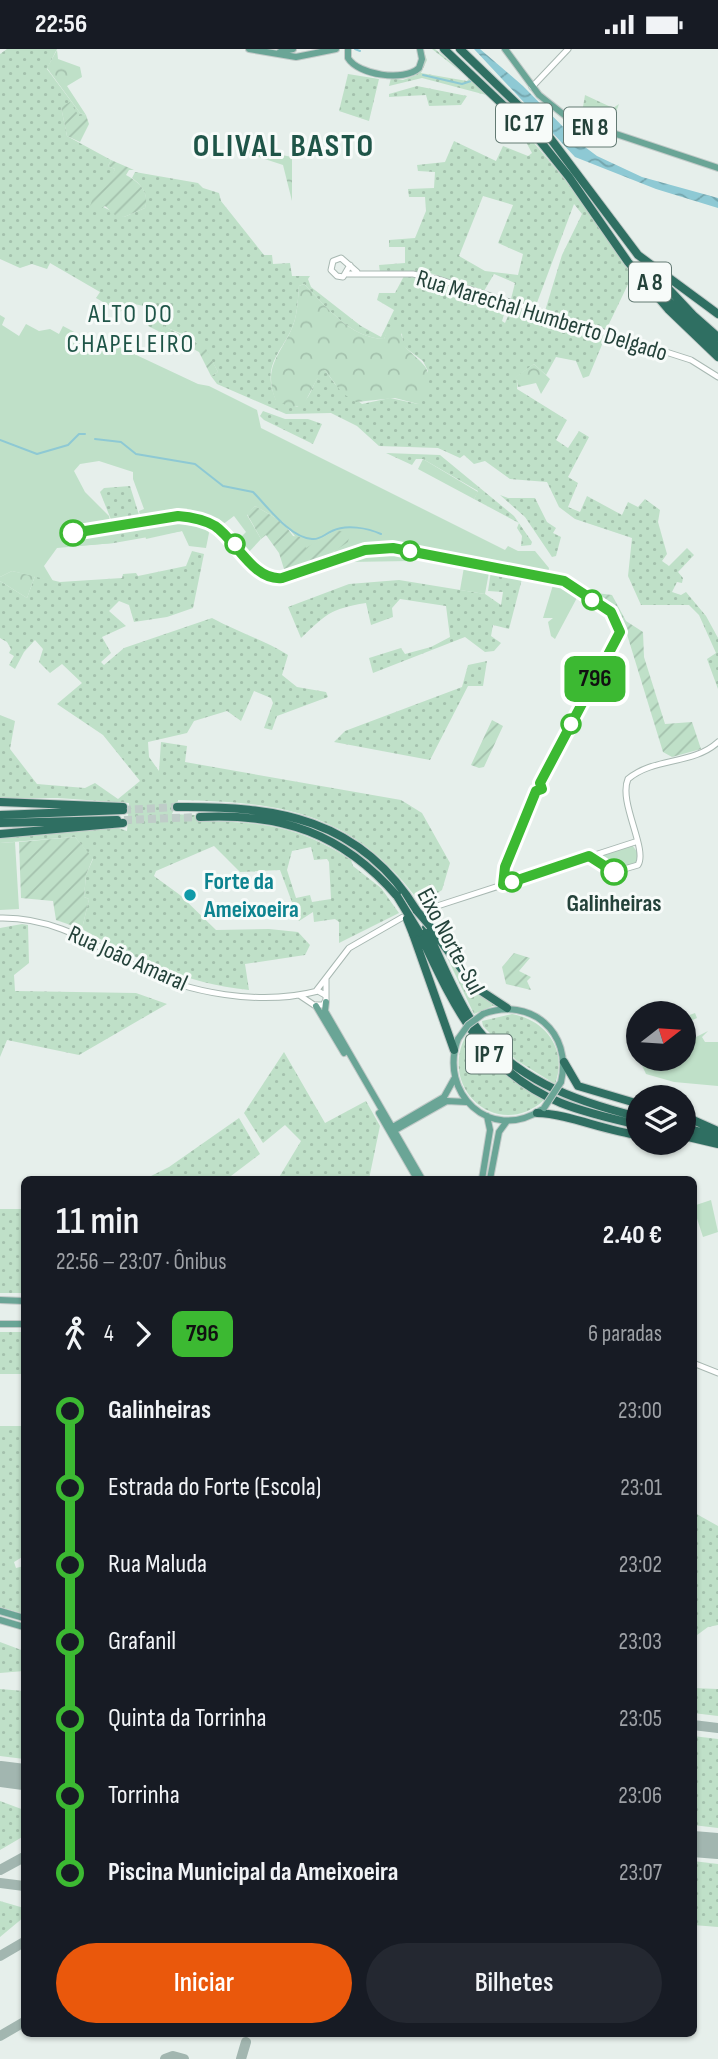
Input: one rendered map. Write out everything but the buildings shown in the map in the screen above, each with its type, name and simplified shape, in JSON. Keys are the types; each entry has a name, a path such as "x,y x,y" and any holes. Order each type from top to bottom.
{"highway":[{"name":"IC 17","path":"444,49 536,136 592,208 603,230 634,269 683,324 717,352"},
{"name":"IC 17","path":"460,49 544,130 638,255 718,314"},
{"name":"A 8","path":"638,255 693,316 718,337"},
{"path":"0,802 58,802 123,815"},
{"name":"Eixo Norte-Sul","path":"177,807 249,807 288,814 325,827 379,865 398,895 421,911 422,930 465,1025 493,1058 518,1079 561,1103 626,1121"},
{"path":"0,815 123,815"},
{"path":"0,834 59,830 123,815"},
{"path":"0,823 59,817"},
{"path":"200,817 248,817 283,821 320,835 398,895 422,930 475,987 507,1008"},
{"path":"422,930 454,1050"},
{"name":"Eixo Norte-Sul","path":"422,930 472,1021 499,1052 523,1073 569,1097 626,1113"},
{"path":"564,1062 578,1086 626,1100"},
{"path":"541,1110 589,1126 626,1133"},
{"path":"696,1122 718,1134"},
{"path":"696,1130 718,1134"},
{"path":"696,1140 718,1144"}],"main road":[{"path":"249,49 293,53"},
{"path":"266,49 293,53 336,49"},
{"path":"348,49 348,58 354,65 402,76 419,68 422,59 420,49"},
{"path":"505,49 532,87"},
{"name":"EN 8","path":"532,87 546,103 568,118 718,168"},
{"path":"326,999 325,1011 391,1130"},
{"path":"314,1004 418,1176"},
{"path":"391,1130 444,1097 454,1079 454,1050 458,1039 468,1025 483,1014 507,1008 528,1012 547,1023 559,1041 564,1062 561,1083 541,1110 507,1121 486,1116 467,1102 454,1079"},
{"path":"391,1130 447,1101 467,1102"},
{"path":"486,1116 490,1130 486,1175"},
{"path":"486,1175 493,1163 499,1132 507,1121"},
{"path":"0,1300 21,1301"},
{"path":"0,1324 21,1324"},
{"path":"0,1611 21,1617"},
{"path":"0,1620 21,1626"}],"street":[{"path":"532,87 568,49"},
{"path":"350,265 347,274 335,275 331,264 341,258 350,265 360,274"},
{"name":"Rua Marechal Humberto Delgado","path":"347,274 413,274 441,280 691,359 718,377"},
{"path":"589,856 611,871 621,872 640,863 640,853 635,842 625,794 628,779 661,764 701,755 718,742"},
{"path":"421,911 635,842"},
{"path":"326,999 314,1004 315,992 349,948 403,917"},
{"name":"Rua João Amaral","path":"0,918 34,920 66,928 137,967 191,988 253,996 315,992"},
{"path":"326,978 326,999"},
{"path":"315,992 326,999"},
{"name":"Rua João Amaral","path":"299,995 314,1004"},
{"path":"697,1365 718,1373"}],"green space":[{"path":"7,49 57,49 47,69 80,113 86,115 80,117 61,107 67,136 111,160 108,166 115,169 101,206 124,217 145,208 144,191 132,178 135,172 198,183 203,188 219,193 221,201 264,255 272,255 273,264 290,263 292,276 310,276 308,279 311,287 361,326 381,337 394,310 377,300 379,293 395,293 404,276 427,279 507,305 502,321 505,323 512,307 606,335 589,376 583,378 576,361 556,357 546,375 534,364 515,378 518,381 517,389 567,420 556,440 568,448 579,431 589,437 568,477 578,483 568,507 580,512 587,496 622,515 628,502 638,507 645,499 660,510 658,522 667,554 662,561 669,566 687,548 694,555 678,572 683,578 682,583 677,582 672,592 681,595 686,592 706,616 718,638 718,689 707,659 716,653 699,615 689,605 641,605 628,576 632,538 575,519 559,507 547,482 510,479 485,461 474,464 464,455 460,458 438,448 379,446 357,426 331,413 286,414 217,384 211,376 218,372 203,348 191,338 164,327 160,332 148,326 149,313 144,306 129,303 120,312 96,298 100,292 50,263 47,269 32,264 20,268 0,259 0,54","holes":["304,284 340,320 360,333 384,339 389,328 402,334 403,346 423,361 428,371 418,404 390,398 362,404 335,384 325,370 320,374 307,399 297,407 276,400 272,387 272,365 291,330 299,286"]},
{"path":"423,49 427,60 421,73 467,81 469,78 490,96 422,78 389,86 391,78 403,80 416,75 425,59"},
{"path":"432,49 435,49 468,77"},
{"path":"57,50 58,59 80,67 82,77 67,86 86,115 80,113 47,68"},
{"path":"348,74 379,79 369,121 339,111"},
{"path":"417,86 467,96 461,105 429,106 426,95 389,97 389,94"},
{"path":"585,95 613,108 619,104 610,128 590,121 591,117 582,113"},
{"path":"70,102 79,116 86,115 89,124 80,142 67,136 61,107"},
{"path":"513,118 566,181 633,274 606,330 545,311 562,255 582,214 574,204 535,308 511,299 515,283 494,274 484,291 430,273 380,272 379,265 405,263 405,247 389,247 389,240 415,238 426,211 425,197 409,197 408,189 434,188 435,172 418,171 417,165 445,162 454,141 496,161 503,146 528,156 532,153","holes":["483,196 513,205 498,243 523,254 518,275 485,271 459,256"]},
{"path":"247,148 292,157 292,201 283,165 246,153"},
{"path":"111,160 134,170 129,170 126,175 145,192 145,208 124,217 116,216 105,206 100,209 90,206 99,181 103,182 106,173 112,175 115,169 108,166"},
{"path":"304,284 340,320 360,333 384,339 388,328 400,329 404,346 423,364 428,374 423,400 418,404 395,398 356,402 342,393 325,370 317,379 303,406 291,407 276,401 271,377 273,367 295,319 299,286"},
{"path":"0,315 5,318 2,325 19,336 26,324 39,331 50,329 59,334 63,326 97,344 115,345 198,384 209,386 257,410 261,428 505,550 508,546 518,551 535,551 549,568 548,573 377,544 284,572 284,569 304,565 335,551 335,530 306,549 283,522 255,506 247,515 261,539 248,553 236,542 246,532 234,516 222,525 202,516 177,513 185,525 207,526 209,533 206,548 189,546 182,531 146,539 139,511 144,509 133,472 99,461 80,464 74,471 85,492 109,516 114,543 57,548 44,566 53,581 12,571 0,577"},
{"path":"164,326 205,347 218,372 211,376 199,352 160,332"},
{"path":"534,364 550,379 541,394 536,383 518,387 518,381 514,378"},
{"path":"263,411 285,419 308,419 322,424 313,444 264,420 260,416"},
{"path":"386,453 440,455 519,523 474,499 478,491 423,459 416,459 412,465"},
{"path":"423,459 478,492 474,499 418,469"},
{"path":"130,486 140,518 182,531 114,543 65,547 112,522 100,492 104,488"},
{"path":"500,495 508,498 535,498 547,522 556,528 553,533 561,537 556,556 552,557 525,517"},
{"path":"255,506 283,522 293,536 300,537 306,548 335,530 350,533 348,542 308,564 284,569 279,553 266,535 261,539 247,514"},
{"path":"519,523 532,542 531,545 521,546 522,536 517,528"},
{"path":"192,551 204,554 193,608 167,617 134,622 129,605 119,601 109,611 126,626 102,637 111,653 101,662 104,665 124,648 212,618 288,655 282,675 297,687 326,692 328,697 277,716 272,730 264,728 273,703 271,698 254,691 241,721 227,711 194,721 187,733 148,742 149,757 159,771 161,742 187,746 185,762 401,800 422,813 450,863 442,890 421,904 396,873 370,849 343,831 314,818 251,804 178,800 172,814 195,815 198,821 278,828 332,848 351,860 353,866 381,888 399,913 339,943 339,922 335,919 314,922 313,912 299,921 280,870 240,872 214,846 156,871 154,876 180,895 216,930 269,929 298,932 310,945 305,955 245,964 249,990 203,982 162,969 82,929 89,899 84,897 86,875 93,859 75,837 0,843 0,838 118,828 127,831 129,803 58,798 0,798 0,715 15,721 10,749 37,784 85,788 95,783 118,799 140,781 103,735 57,704 82,683 62,664 50,673 39,662 43,649 35,640 24,652 15,669 9,665 14,656 9,653 11,649 7,642 0,638 0,581 27,598 35,576 60,582 122,578 123,574 136,573 138,576 186,566","holes":["311,847 314,860 327,859 329,862 331,899 312,902 310,895 296,898 287,870 292,851"]},
{"path":"386,551 414,556 410,561 348,562 289,583 288,580 368,552"},
{"path":"464,567 489,572 485,594 460,590"},
{"path":"12,571 35,576 27,598 0,581 0,577"},
{"path":"491,571 506,577 519,575 522,579 509,629 493,625 491,636 501,643 494,651 485,652 465,637 373,673 369,658 401,648 405,654 431,647 450,637 446,606 400,599 392,608 393,617 371,625 366,603 354,605 329,614 301,638 288,607 349,584 399,580 485,594 501,605 503,592 488,591"},
{"path":"565,584 579,594 555,639 551,636 548,622 553,618 543,618 553,585"},
{"path":"589,592 612,595 626,621 643,632 644,657 665,724 692,722 701,749 672,757 663,752 622,618"},
{"path":"487,661 483,686 468,686 430,760 334,742 345,731 462,687 468,665"},
{"path":"492,720 503,726 484,767 479,768 471,765"},
{"path":"75,837 93,858 86,875 84,897 89,899 82,929 56,920 53,901 21,898 19,842"},
{"path":"15,842 19,909 0,910 0,843"},
{"path":"632,845 638,853 636,864 613,870 598,861 601,856"},
{"path":"28,925 29,963 14,975 15,991 136,993 167,1004 79,1055 7,1040 0,1057 0,928"},
{"path":"514,953 530,958 519,971 531,977 527,981 531,990 506,984 502,967"},
{"path":"446,955 468,981 495,1005 474,1014"},
{"path":"512,1014 535,1023 551,1039 559,1060 555,1084 516,1060 483,1026 482,1021"},
{"path":"708,1031 702,1037 705,1042 718,1042 718,1086 674,1082 646,1074 645,1071 696,1071 696,1037"},
{"path":"467,1034 497,1068 544,1100 526,1111 508,1115 491,1112 477,1103 466,1090 459,1073 460,1054"},
{"path":"284,1052 325,1123 366,1101 380,1126 370,1176 280,1176 301,1141 285,1125 263,1143 244,1113"},
{"path":"239,1118 260,1154 231,1176 151,1176 169,1167"},
{"path":"711,1200 718,1232 703,1237 697,1218 697,1205"},
{"path":"0,1209 21,1209 21,1293 0,1293"},
{"path":"0,1332 21,1332 21,1374 0,1374"},
{"path":"0,1426 21,1426 21,1558 14,1562 16,1568 21,1567 21,1613 0,1607"},
{"path":"697,1514 718,1526 718,1625 708,1627 697,1635"},
{"path":"0,1642 21,1650 21,1671 0,1673"},
{"path":"697,1688 718,1689 718,1716 697,1713"},
{"path":"0,1689 21,1691 21,1759 0,1756"},
{"path":"697,1736 718,1739 718,1828 697,1825"},
{"path":"0,1801 21,1809 21,1838 0,1850"},
{"path":"697,1861 718,1864 718,1927 697,1925"},
{"path":"0,1901 21,1907 21,1920 0,1937"}],"water":[{"path":"474,49 480,49 523,86 577,141 597,156 642,177 718,198 718,208 656,189 575,157"}],"waterway":[{"path":"355,49 360,51"},
{"path":"423,75 462,84 471,81"},
{"path":"0,440 37,454 68,445 79,434 85,434"},
{"path":"95,439 121,442 136,454 195,464 223,486 253,492 287,527 304,537 318,539 338,529 350,527 381,534"}],"taxiway":[{"path":"697,1725 718,1728"},
{"path":"0,1870 21,1859"},
{"path":"0,1883 21,1886"},
{"path":"0,1956 21,1944"},
{"path":"0,2036 21,2024"},
{"path":"241,2059 246,2042"},
{"path":"165,2059 173,2056 184,2059"}],"runway":[{"path":"0,1774 21,1777"},
{"path":"697,1844 718,1846"}],"tunnel":[{"path":"123,810 177,807"},
{"path":"124,820 200,817"}],"bus line":[{"name":"796","path":"73,533 178,516 192,517 212,524 259,572 276,579 365,550 393,548 569,583 611,612 620,632 540,783 542,789 536,791 505,867 503,885 589,856 614,872"}],"place":[{"name":"Galinheiras","path":"614,872"},
{"name":"Forte da Ameixoeira","path":"190,895"}],"district":[{"name":"OLIVAL BASTO","path":"284,145"},
{"name":"ALTO DO CHAPELEIRO","path":"131,328"}]}
